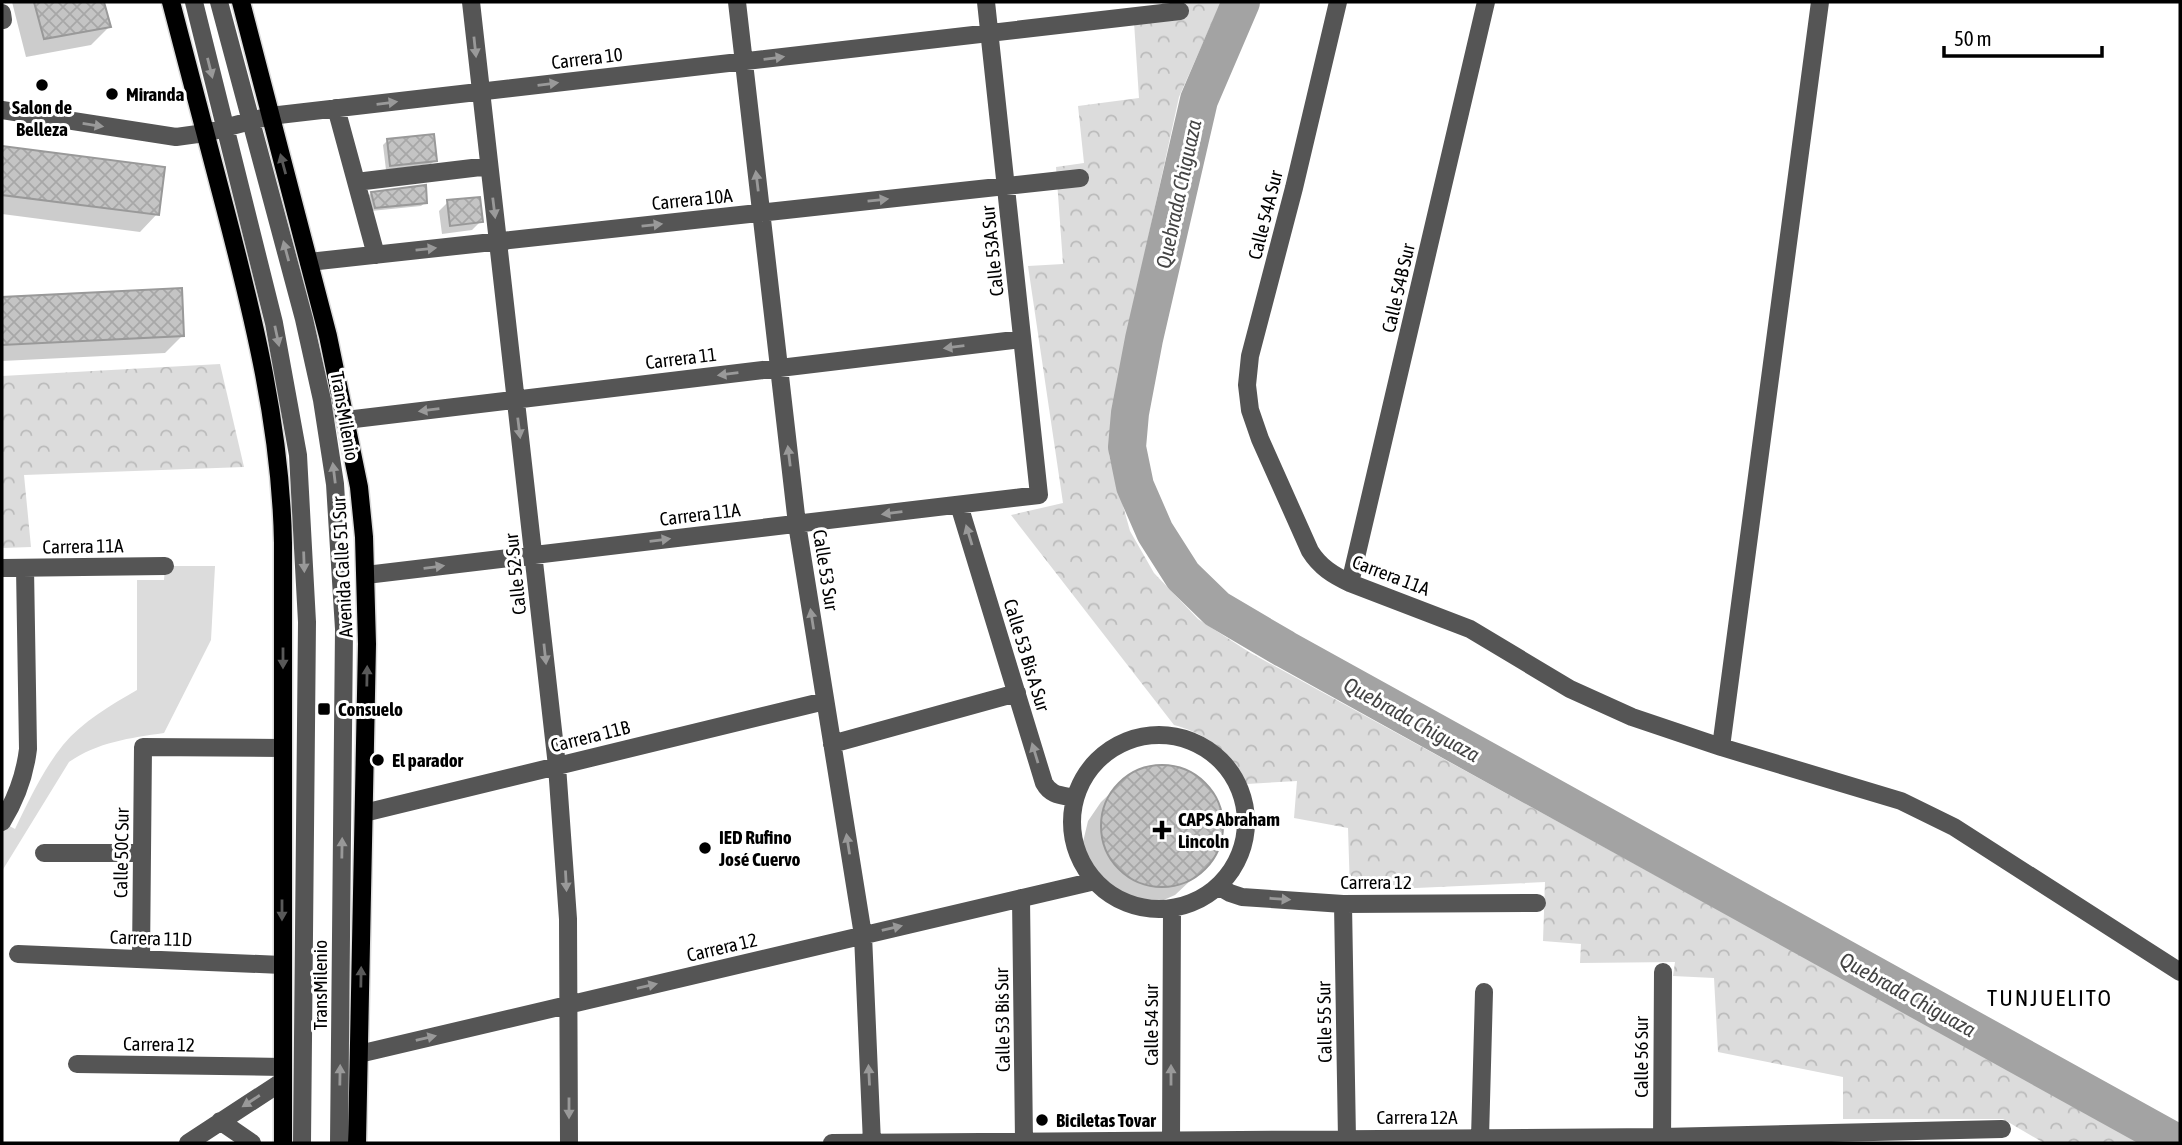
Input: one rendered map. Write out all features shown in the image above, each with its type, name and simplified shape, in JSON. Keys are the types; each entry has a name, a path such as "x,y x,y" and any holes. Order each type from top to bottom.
{"main road":[{"path":"171,2 258,340 277,443 282,513 282,1143"},
{"name":"Avenida Calle 51 Sur","path":"241,2 309,262 359,487 368,644 357,1143"}],"street":[{"name":"TransMilenio","path":"194,2 284,368 299,455 307,645 302,1143"},
{"name":"TransMilenio","path":"219,2 323,400 340,529 344,651 339,1143"},
{"name":"Calle 52 Sur","path":"471,2 557,766 568,919 569,1143"},
{"name":"Calle 53 Sur","path":"737,2 797,524 863,935 872,1143"},
{"name":"Calle 53A Sur","path":"986,2 1039,495"},
{"name":"Calle 54A Sur","path":"1260,439 1250,410 1247,385 1250,356 1296,180 1338,2"},
{"name":"Calle 54B Sur","path":"1350,583 1486,2"},
{"path":"1721,747 1819,2"},
{"name":"Carrera 10","path":"2,110 176,136 205,133 270,116 1180,11"},
{"path":"336,108 376,255"},
{"path":"356,182 489,166"},
{"name":"Carrera 10A","path":"309,262 1080,178"},
{"name":"Carrera 11","path":"346,420 1022,339"},
{"name":"Carrera 11A","path":"1260,439 1310,551 1331,574 1470,629 1570,689 1632,717 1721,747 1901,801 1954,827 2180,972"},
{"name":"Carrera 11A","path":"366,575 1039,495"},
{"name":"Calle 53 Bis A Sur","path":"959,505 1046,787 1055,794 1075,797"},
{"name":"Carrera 11A","path":"2,568 166,566"},
{"path":"4,815 26,765 29,749 25,568"},
{"path":"832,744 1017,693"},
{"name":"Carrera 11B","path":"364,813 825,701"},
{"path":"1146,735 1170,735 1194,742 1216,755 1232,773 1243,796 1247,820 1244,845 1234,867 1218,886 1197,900 1172,908 1139,906 1108,892 1095,881 1077,850 1072,815 1075,797 1085,775 1101,756 1122,742 1146,735"},
{"name":"Calle 50C Sur","path":"141,959 143,747 282,748"},
{"path":"44,853 142,853"},
{"name":"Carrera 12","path":"359,1054 1095,881"},
{"name":"Carrera 12","path":"1218,886 1242,897 1343,904 1537,903"},
{"name":"Calle 53 Bis Sur","path":"1021,898 1024,1142"},
{"name":"Calle 55 Sur","path":"1343,904 1347,1139"},
{"name":"Calle 54 Sur","path":"1171,1142 1172,908"},
{"name":"Carrera 11D","path":"18,954 282,965"},
{"name":"Calle 56 Sur","path":"1662,1140 1663,972"},
{"path":"1480,1138 1484,992"},
{"name":"Carrera 12","path":"77,1064 283,1074"},
{"path":"197,1140 283,1074"},
{"path":"220,1121 252,1143"},
{"name":"Carrera 12A","path":"832,1143 1480,1138 1662,1140 2002,1129"}],"green space":[{"path":"1162,2 1221,2 1179,97 1123,353 1109,455 1130,531 1154,573 1198,619 1249,652 2143,1143 2044,1143 2003,1119 1843,1119 1843,1077 1718,1052 1714,978 1673,976 1675,962 1580,963 1581,944 1543,941 1545,882 1350,891 1348,828 1294,818 1297,781 1247,784 1217,746 1199,734 1174,725 1011,515 1063,503 1028,266 1063,264 1056,167 1084,163 1078,106 1139,98 1134,22 1164,18"},
{"path":"220,364 244,467 24,475 31,547 2,548 2,376"},
{"path":"165,566 215,566 211,640 164,733 103,745 69,762 2,871 2,822 15,829 43,775 63,745 88,721 137,690 137,580 164,580"}],"building":[{"path":"34,2 104,2 111,27 44,39"},
{"path":"434,134 437,161 390,166 387,139"},
{"path":"2,146 165,167 159,215 2,195"},
{"path":"426,185 427,203 375,208 371,192"},
{"path":"480,197 483,222 450,226 447,200"},
{"path":"182,288 184,336 2,345 2,297"},
{"name":"CAPS Abraham Lincoln","path":"1162,765 1185,770 1205,783 1218,803 1223,826 1218,849 1205,869 1185,882 1162,887 1139,882 1119,869 1106,849 1101,826 1106,803 1119,783 1139,770"}],"waterway":[{"name":"Quebrada Chiguaza","path":"1241,2 1199,100 1144,339 1130,413 1127,447 1135,486 1155,532 1183,576 1217,609 1285,649 2177,1143"}],"place":[{"name":"Salon de Belleza","path":"42,85"},
{"name":"Miranda","path":"112,94"},
{"name":"Consuelo","path":"324,709"},
{"name":"El parador","path":"378,760"},
{"name":"CAPS Abraham Lincoln","path":"1162,830"},
{"name":"IED Rufino José Cuervo","path":"705,848"},
{"name":"Biciletas Tovar","path":"1042,1120"}],"district":[{"name":"TUNJUELITO","path":"2050,998"}]}
